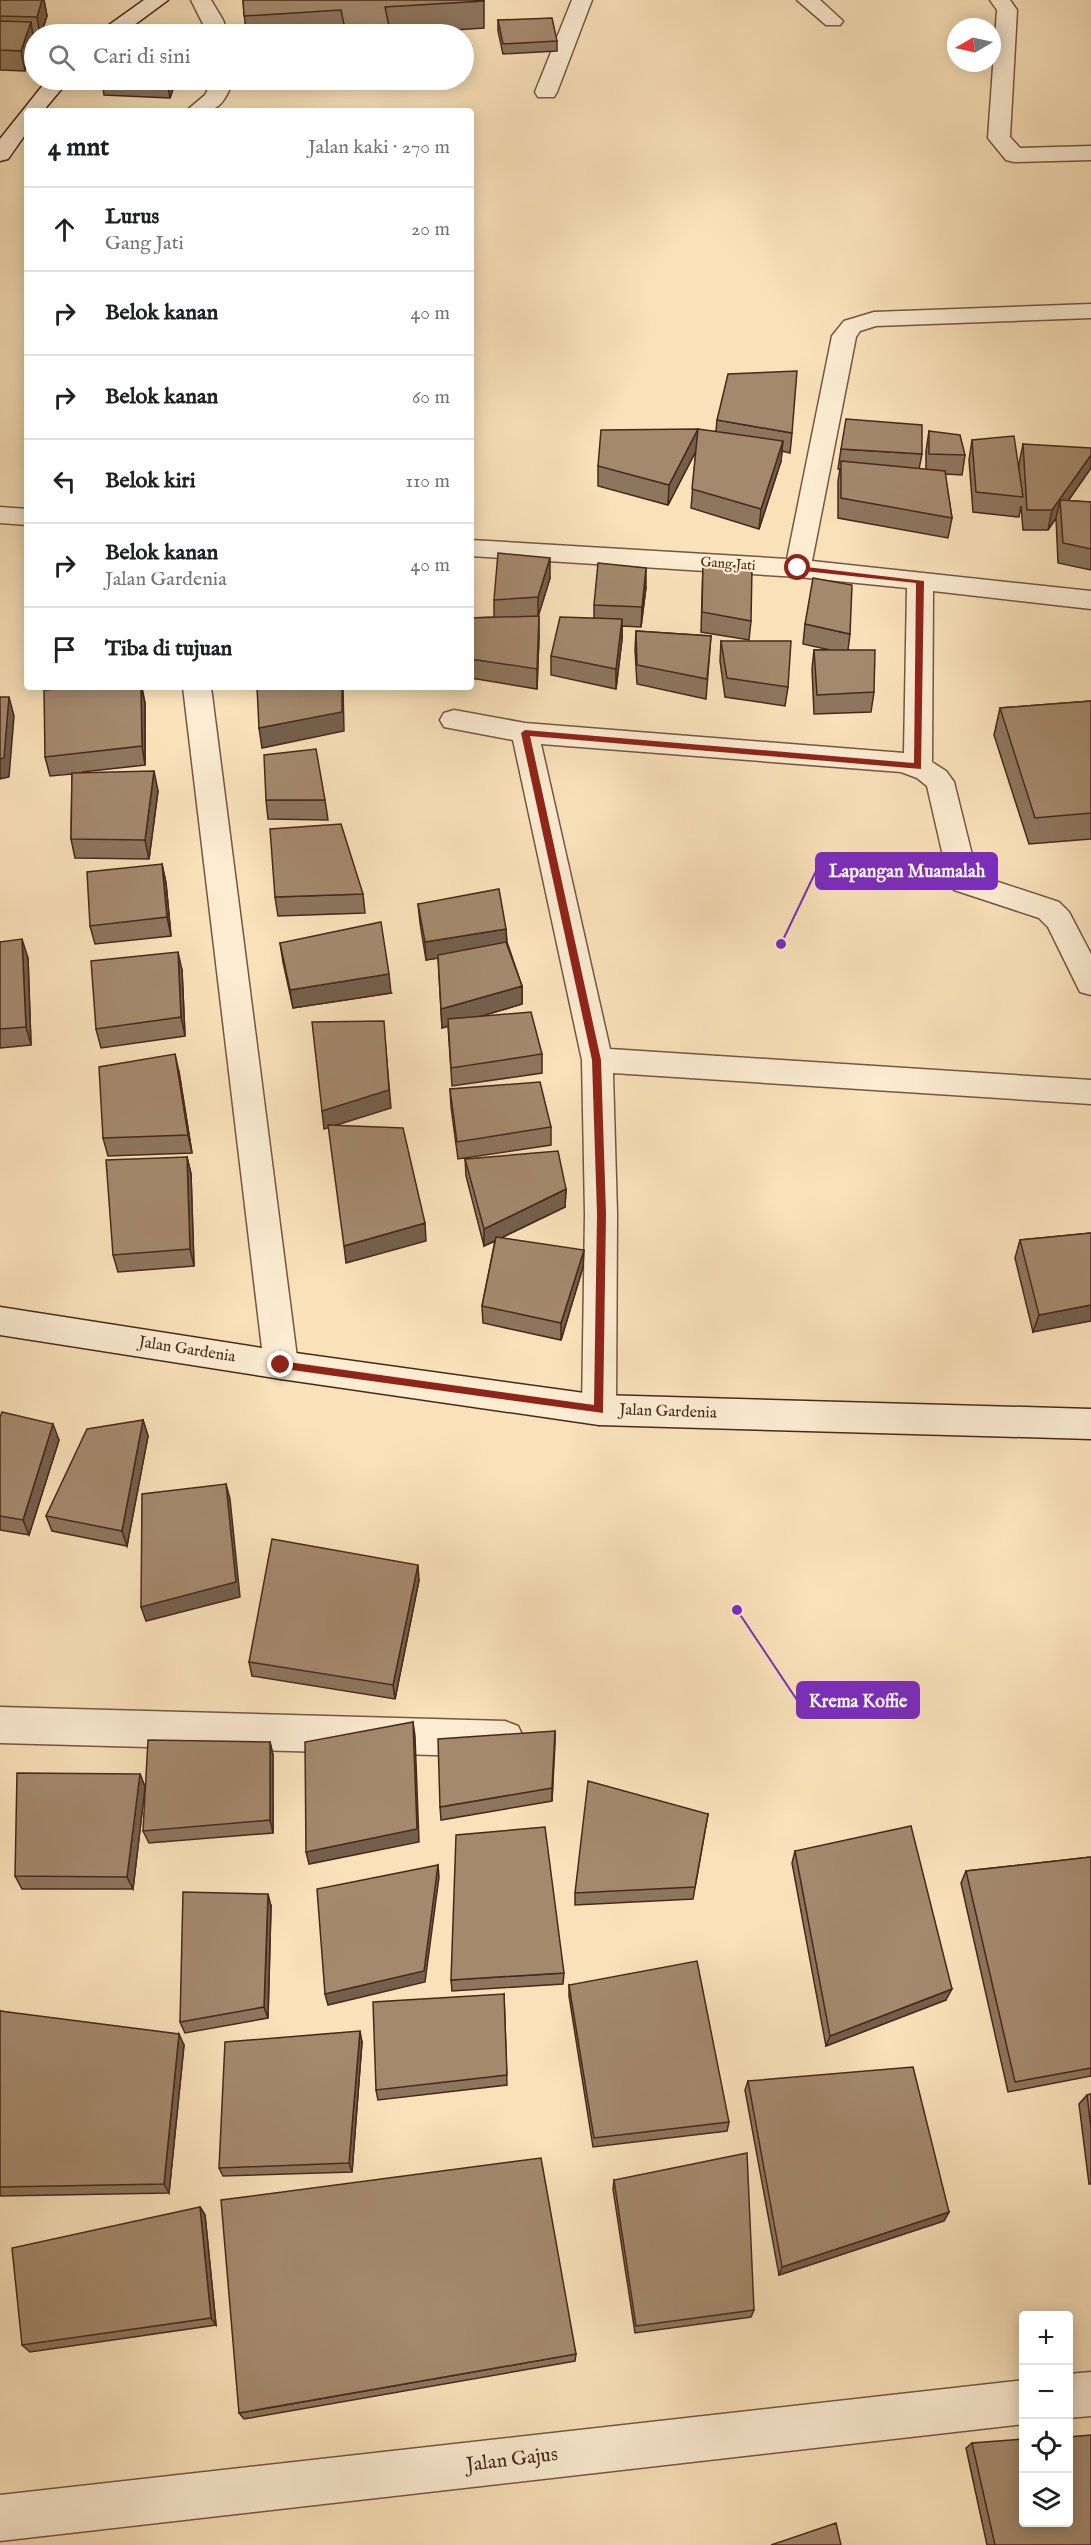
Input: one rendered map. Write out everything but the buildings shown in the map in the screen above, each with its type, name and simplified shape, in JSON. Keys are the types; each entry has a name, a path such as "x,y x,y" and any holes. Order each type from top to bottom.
{"street":[{"path":"123,24 158,0"},
{"path":"201,0 214,24"},
{"path":"546,92 582,0"},
{"path":"807,0 833,21"},
{"path":"1000,0 1007,10 999,138 1014,155 1091,153"},
{"path":"36,108 50,90"},
{"path":"200,108 214,99 218,90"},
{"path":"0,154 24,123"},
{"path":"798,568 844,336 852,326 874,319 1091,311"},
{"path":"0,515 24,517"},
{"name":"Gang Jati","path":"474,548 798,568 1091,600"},
{"path":"918,767 920,581"},
{"path":"197,690 281,1365"},
{"path":"454,720 525,733 889,761 932,772 939,782 964,882 972,887 1049,910 1059,920 1091,984"},
{"path":"525,733 597,1060 601,1214 599,1410"},
{"path":"597,1060 1091,1092"},
{"name":"Jalan Gardenia","path":"0,1321 281,1365 599,1410 1091,1424"},
{"path":"0,1725 527,1739"},
{"path":"1073,2396 1091,2394"},
{"name":"Jalan Gajus","path":"0,2518 1019,2402"}],"place":[{"name":"Lapangan Muamalah","path":"781,944"},
{"name":"Krema Koffie","path":"737,1610"}],"route":[{"path":"281,1365 599,1410 601,1214 597,1060 525,733 901,762 918,767 920,581 798,568"}]}
